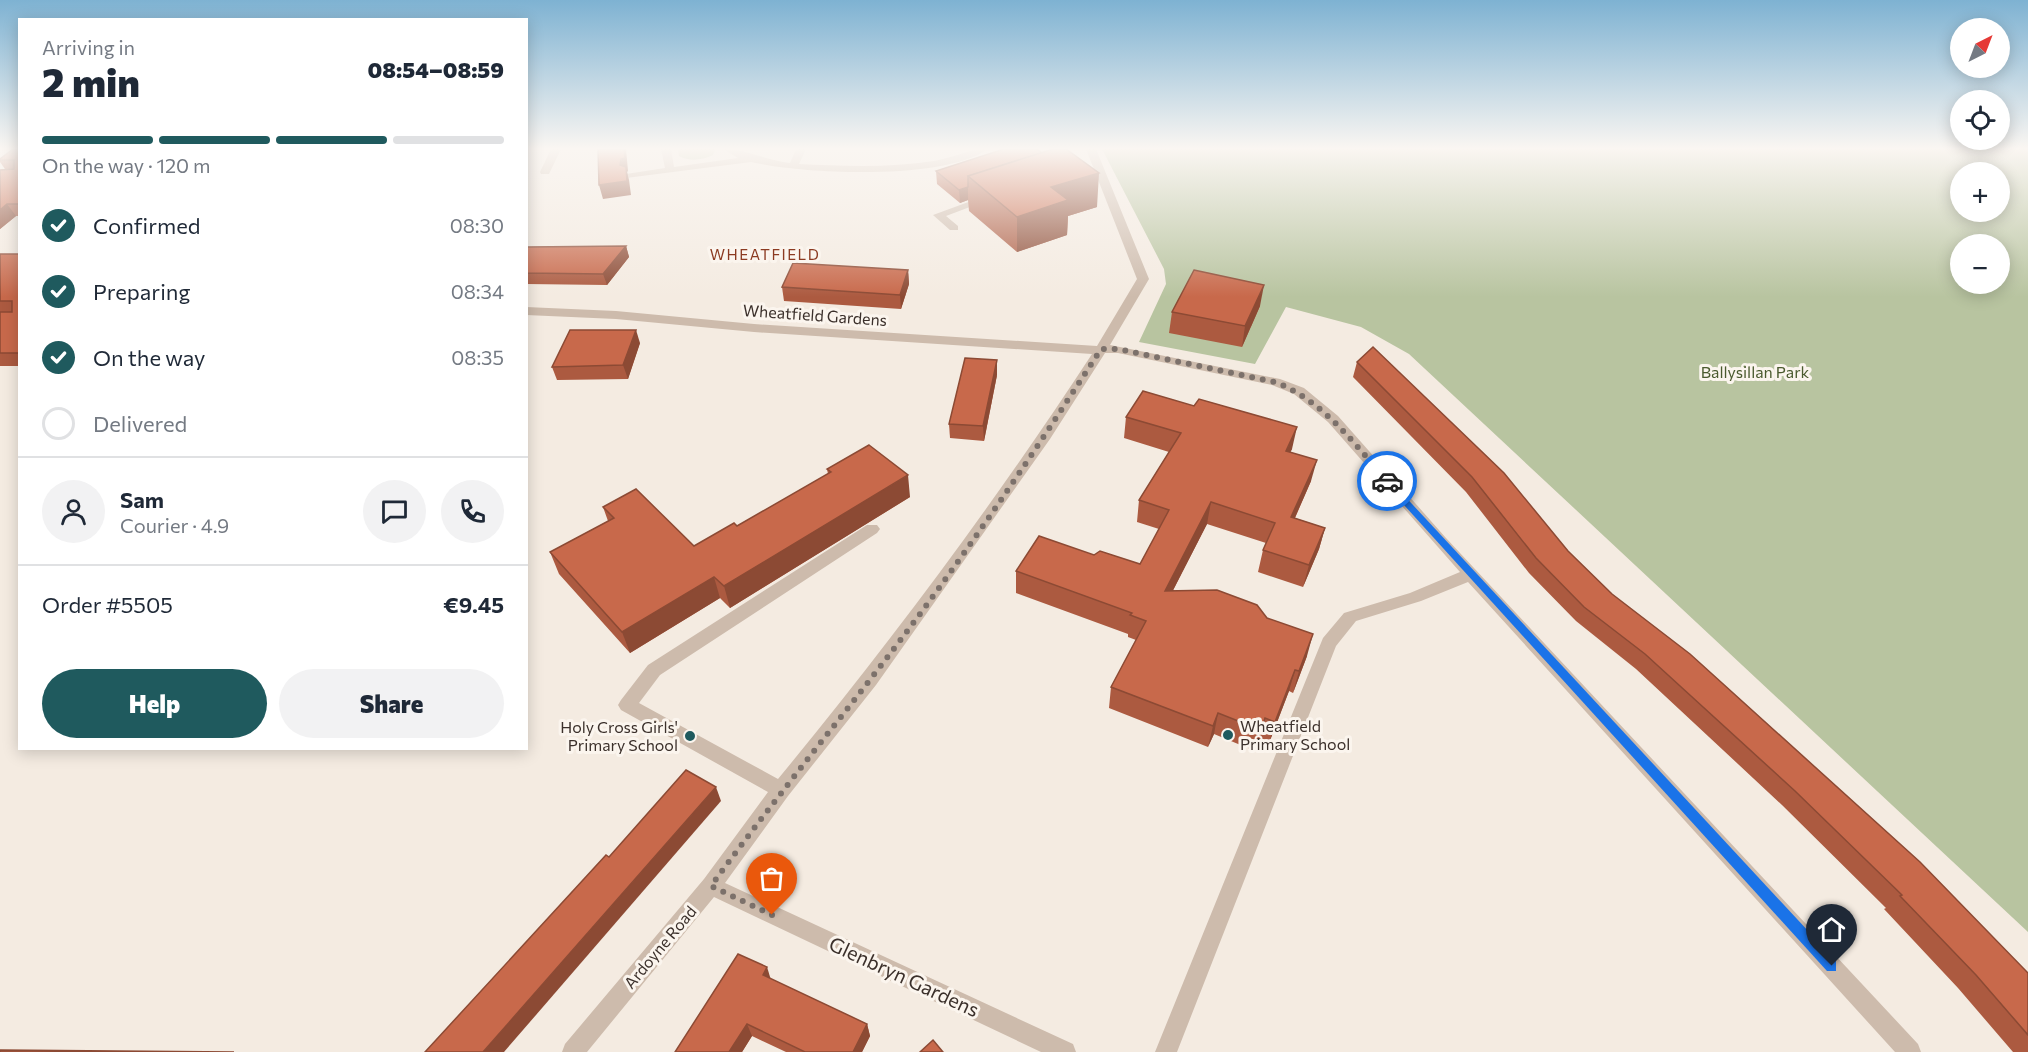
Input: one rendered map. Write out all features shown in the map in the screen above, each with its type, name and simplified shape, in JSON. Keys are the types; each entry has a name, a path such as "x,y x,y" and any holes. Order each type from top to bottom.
{"street":[{"path":"954,228 938,215 989,198"},
{"name":"Ardoyne Road","path":"573,1052 711,886 781,790 870,680 1046,436 1101,349 1143,279 1108,198"},
{"name":"Wheatfield Gardens","path":"528,311 616,315 754,328 1118,349 1275,382 1299,391 1333,419 1471,574 1910,1052"},
{"path":"781,790 627,705 654,670 872,529"},
{"path":"1166,1052 1329,643 1350,617 1415,597 1471,574"},
{"name":"Glenbryn Gardens","path":"711,886 1065,1052"}],"green space":[{"name":"Ballysillan Park","path":"1127,198 1950,198 1950,222 2010,222 2010,198 2028,198 2028,932 1409,354 1361,327 1286,307 1255,364 1139,342 1166,284 1164,269"}],"building":[{"path":"0,198 18,198 18,204 7,204 0,210"},
{"path":"994,198 1066,198 1068,200 1017,217"},
{"path":"626,246 603,274 528,273 528,247"},
{"path":"0,254 18,254 18,353 0,353 0,312 12,312 12,301 0,301"},
{"path":"793,263 908,270 900,295 782,287"},
{"path":"1194,270 1264,285 1245,326 1172,312"},
{"path":"570,330 636,330 623,365 552,367"},
{"path":"1373,347 1504,473 1568,551 1612,594 1690,654 1920,862 2028,973 2028,1035 1976,975 1900,896 1902,895 1795,791 1645,654 1584,607 1536,558 1472,477 1357,362"},
{"path":"965,358 997,360 983,426 949,424"},
{"path":"1143,391 1194,406 1199,399 1297,427 1286,451 1317,460 1291,517 1325,528 1309,565 1263,550 1275,523 1211,502 1165,591 1217,590 1257,605 1267,618 1313,634 1299,671 1295,670 1275,722 1265,718 1261,730 1218,713 1213,726 1111,687 1146,621 1130,615 1132,613 1016,571 1039,536 1094,555 1100,551 1140,564 1169,510 1139,500 1181,433 1126,417"},
{"path":"869,445 908,475 724,586 714,577 622,632 550,552 614,518 603,507 636,489 694,546 734,523 737,526 831,472 827,469"},
{"path":"686,770 716,787 483,1052 425,1052 606,855 609,857"},
{"path":"738,954 767,967 763,975 867,1024 853,1052 805,1052 747,1024 729,1052 675,1052"},
{"path":"933,1040 943,1052 920,1052"},
{"path":"0,1050 234,1052 0,1052"}],"way so far":[{"path":"772,915 711,886 781,790 870,680 1046,436 1101,349 1118,349 1275,382 1299,391 1333,419 1387,481"}],"place":[{"name":"Wheatfield Primary School","path":"1228,735"},
{"name":"Holy Cross Girls' Primary School","path":"690,736"}],"district":[{"name":"WHEATFIELD","path":"765,255"}],"route":[{"path":"1387,481 1832,966"}]}
